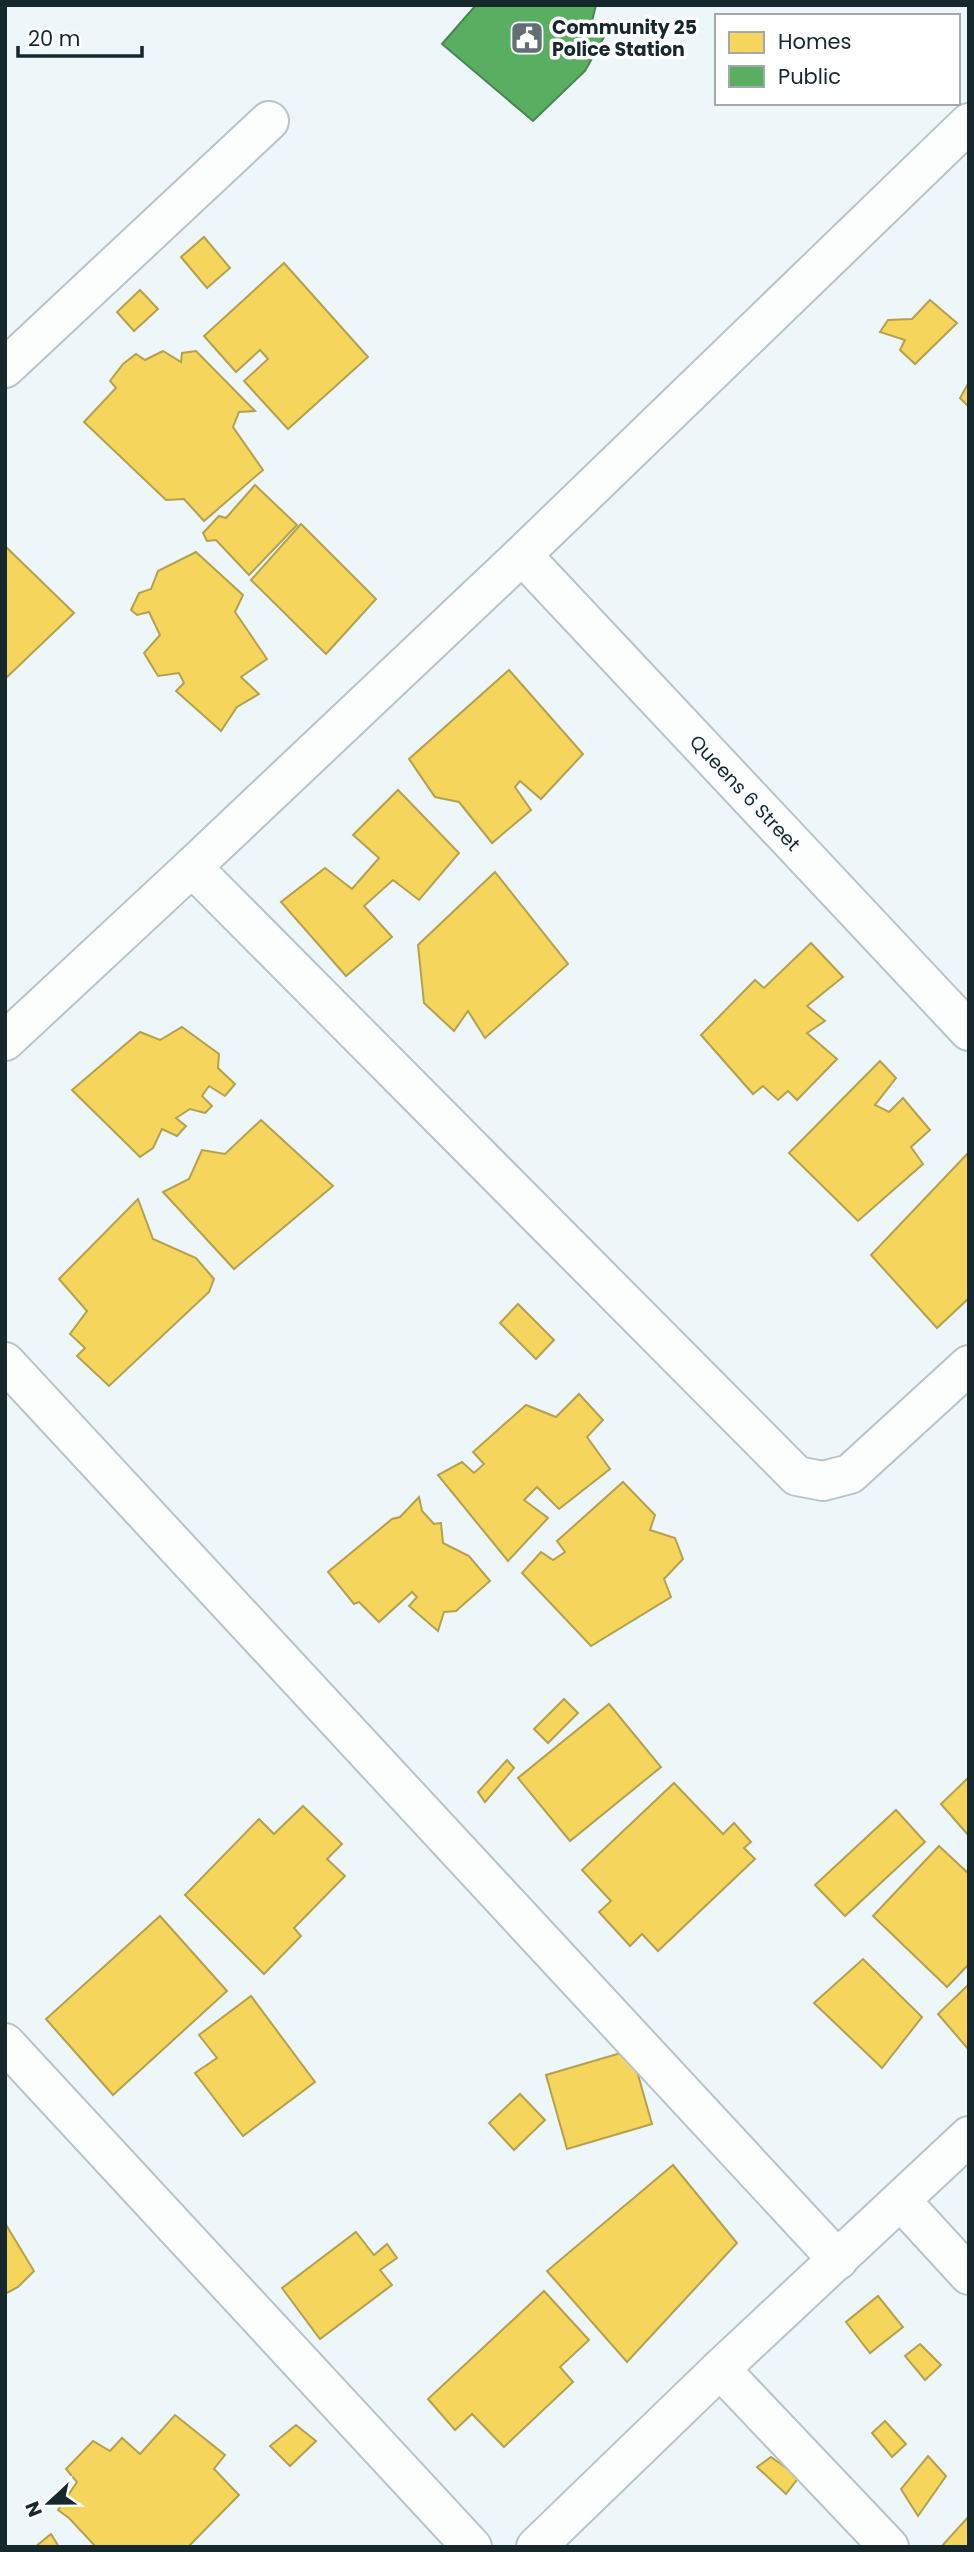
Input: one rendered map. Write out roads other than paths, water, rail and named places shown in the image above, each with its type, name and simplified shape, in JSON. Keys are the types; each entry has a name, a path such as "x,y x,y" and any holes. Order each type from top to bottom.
{"street":[{"path":"10,355 269,121"},
{"path":"5,1041 522,555 969,122"},
{"name":"Queens 6 Street","path":"522,555 969,1031"},
{"path":"192,867 797,1476 823,1481 849,1474 969,1365"},
{"path":"5,1362 838,2260"},
{"path":"5,2043 472,2547"},
{"path":"536,2547 720,2369 969,2136"},
{"path":"901,2201 969,2275"},
{"path":"720,2369 889,2547"}],"place":[{"name":"Community 25 Police Station","path":"527,38"}]}
